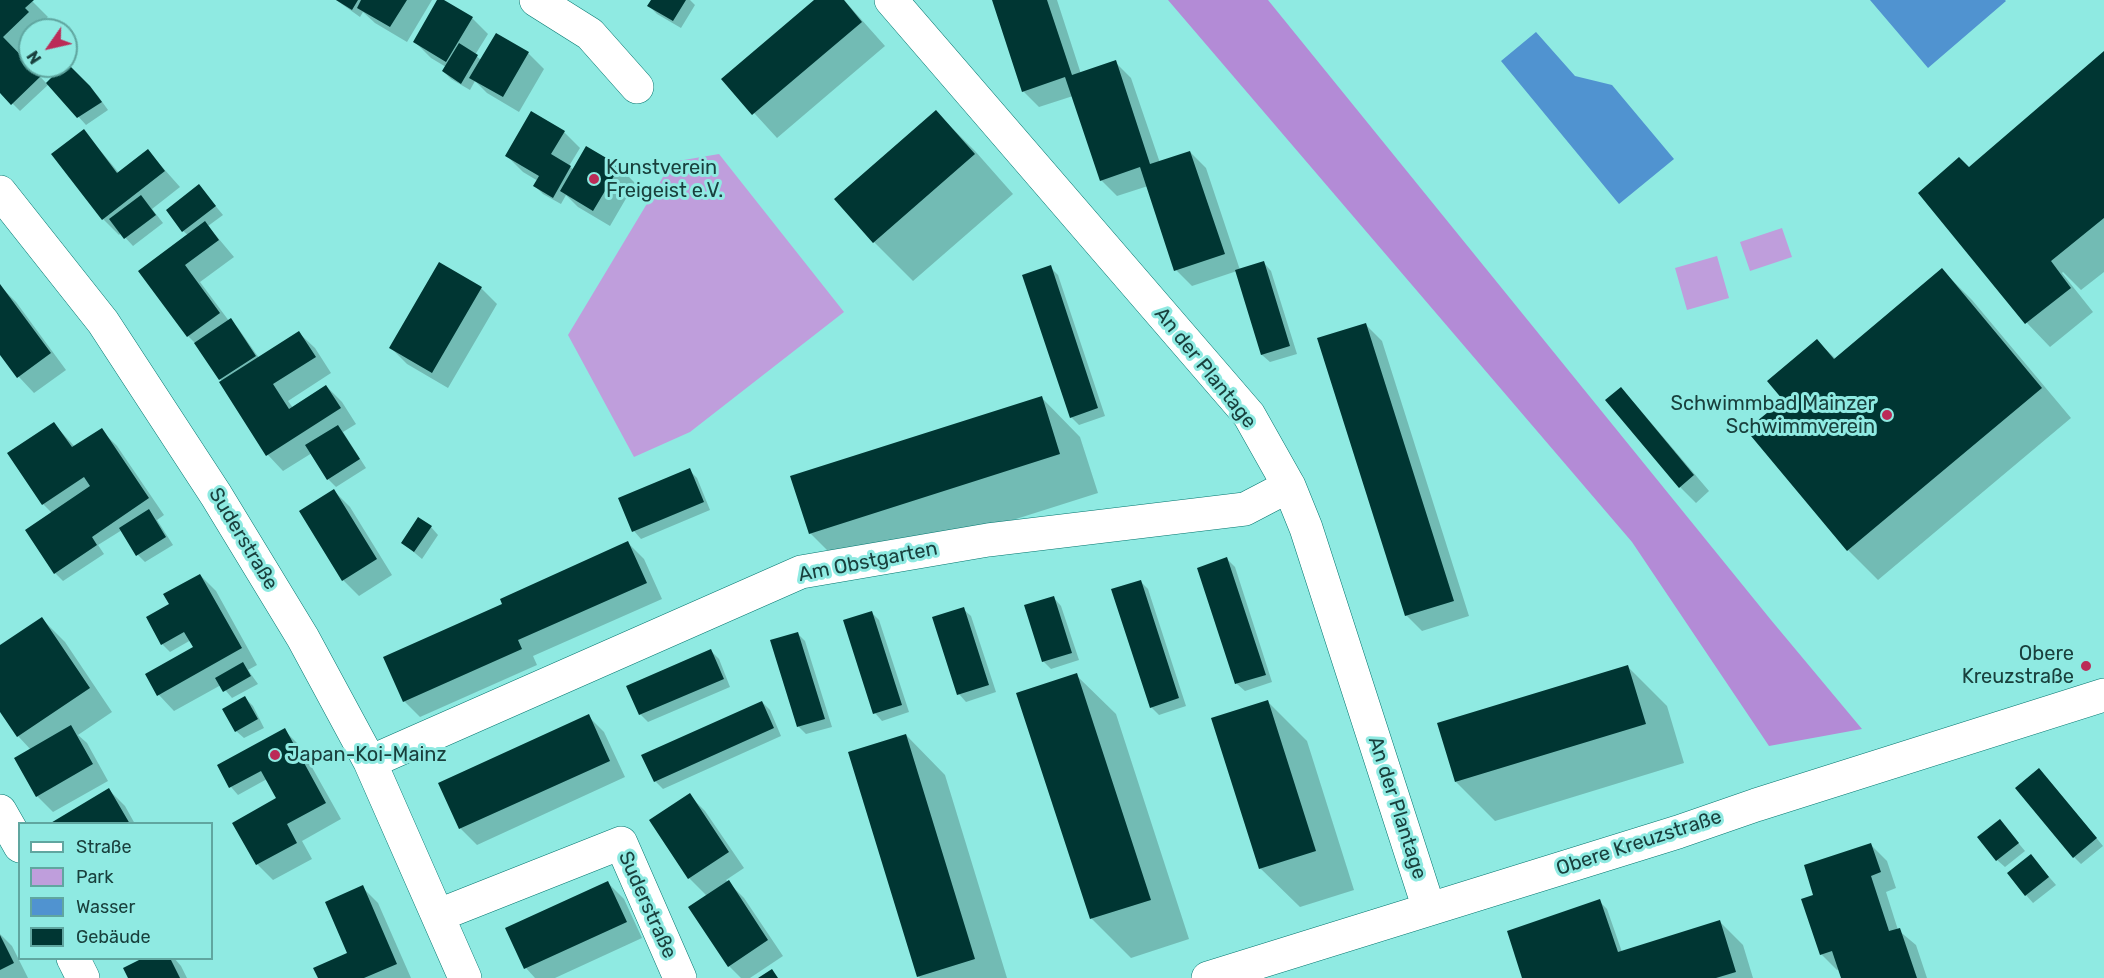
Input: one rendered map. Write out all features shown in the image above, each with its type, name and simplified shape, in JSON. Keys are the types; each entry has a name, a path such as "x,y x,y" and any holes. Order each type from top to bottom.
{"street":[{"path":"536,0 590,34 637,87"},
{"name":"An der Plantage","path":"891,0 1248,415 1289,486 1306,528 1429,909"},
{"name":"Suderstraße","path":"0,192 103,322 221,503 303,638 369,762 439,915 465,978"},
{"name":"Am Obstgarten","path":"369,762 801,572 988,540 1245,509 1289,486"},
{"name":"Obere Kreuzstraße","path":"1208,978 2104,695"},
{"path":"0,812 18,843"},
{"name":"Suderstraße","path":"439,915 621,843 680,978"},
{"path":"75,960 83,978"}],"green space":[{"path":"719,154 844,312 690,432 634,457 568,335 672,162"},
{"path":"1782,228 1792,257 1750,271 1740,242"},
{"path":"1717,256 1729,298 1687,310 1675,268"}],"shaded area":[{"path":"1168,0 1268,0 1862,729 1769,746 1632,542"}],"water":[{"path":"1870,0 2005,0 2006,1 1928,68"},
{"path":"1536,32 1575,76 1612,85 1674,159 1619,204 1501,61"}],"building":[{"path":"0,0 34,0 25,8 29,12 23,18 18,18 18,23 3,37 18,52 18,78 39,78 11,105 0,93"},
{"path":"336,0 358,0 352,10"},
{"path":"361,0 407,0 390,27 357,8"},
{"path":"437,0 444,0 473,17 446,62 413,42"},
{"path":"651,0 686,0 673,21 647,6"},
{"path":"814,0 844,0 862,22 752,115 721,79"},
{"path":"992,0 1047,0 1072,75 1116,60 1150,164 1190,151 1225,254 1174,271 1140,167 1100,181 1065,77 1022,92"},
{"path":"496,33 529,52 503,97 469,78"},
{"path":"459,43 478,55 461,84 442,71"},
{"path":"2104,51 2104,218 2051,261 2071,288 2025,324 1918,193 1959,157 1969,167"},
{"path":"78,74 102,102 77,118 46,83 51,78 78,78"},
{"path":"936,110 975,154 873,243 834,199"},
{"path":"531,111 565,131 551,154 571,166 553,198 533,186 539,176 505,156"},
{"path":"84,129 117,173 148,149 165,171 102,220 51,154"},
{"path":"586,146 620,166 593,211 560,191"},
{"path":"199,184 216,206 182,232 166,210"},
{"path":"141,195 156,215 124,239 109,219"},
{"path":"205,221 219,240 185,265 220,313 187,337 138,271"},
{"path":"1264,261 1290,346 1261,355 1235,270"},
{"path":"439,262 482,287 432,373 389,348"},
{"path":"1051,265 1098,408 1070,418 1022,275"},
{"name":"Schwimmbad Mainzer Schwimmverein","path":"1942,268 2042,388 1847,551 1746,430 1783,400 1767,381 1817,339 1834,359"},
{"path":"0,284 51,353 17,378 0,355"},
{"path":"231,318 256,356 219,380 194,343"},
{"path":"1366,323 1454,601 1405,616 1317,338"},
{"path":"299,331 316,357 273,384 289,409 326,385 341,408 266,456 219,382"},
{"path":"1621,387 1694,475 1679,488 1605,400"},
{"path":"1042,396 1060,454 809,534 790,476"},
{"path":"54,422 72,447 102,428 149,498 92,537 97,545 54,574 25,530 90,486 84,477 42,505 7,453"},
{"path":"338,425 360,459 327,480 305,445"},
{"path":"690,468 704,502 632,532 618,498"},
{"path":"334,489 377,559 342,581 299,511"},
{"path":"149,509 166,537 136,556 119,528"},
{"path":"418,517 432,526 414,552 401,543"},
{"path":"628,541 647,583 518,640 522,649 403,702 383,657 502,604 500,599"},
{"path":"1227,557 1266,675 1235,684 1197,568"},
{"path":"200,574 242,648 157,696 145,674 193,647 184,632 161,645 146,617 169,604 163,594"},
{"path":"1141,580 1179,698 1150,708 1111,589"},
{"path":"1054,596 1072,653 1042,662 1024,605"},
{"path":"964,607 989,685 957,695 932,617"},
{"path":"872,611 902,705 873,714 843,620"},
{"path":"42,617 90,688 17,737 0,712 0,645"},
{"path":"798,632 825,719 797,727 770,640"},
{"path":"711,649 724,679 639,715 626,686"},
{"path":"243,662 251,676 223,692 215,678"},
{"path":"1628,665 1646,724 1455,782 1437,723"},
{"path":"1077,673 1151,900 1090,919 1016,693"},
{"path":"245,696 258,719 235,732 222,709"},
{"path":"1268,700 1316,851 1259,869 1211,718"},
{"path":"762,701 774,728 654,782 641,755"},
{"path":"589,714 610,761 459,829 438,783"},
{"path":"71,725 93,764 36,797 14,758"},
{"path":"285,728 326,803 287,824 297,843 256,865 232,823 276,798 261,771 229,788 217,765"},
{"path":"906,734 975,959 917,977 848,752"},
{"path":"2039,768 2097,838 2073,858 2015,788"},
{"path":"109,788 129,822 52,822"},
{"path":"690,793 729,852 688,879 649,820"},
{"path":"2000,819 2019,843 1996,861 1977,837"},
{"path":"1871,843 1881,872 1871,876 1889,931 1900,928 1917,978 1841,978 1832,951 1820,955 1801,899 1813,895 1804,865"},
{"path":"2031,854 2049,877 2025,896 2007,873"},
{"path":"729,880 768,940 728,967 688,907"},
{"path":"608,881 627,922 524,969 505,928"},
{"path":"363,885 397,964 364,978 318,978 313,968 347,953 325,902"},
{"path":"1600,899 1618,952 1720,920 1736,972 1716,978 1522,978 1507,931"},
{"path":"0,935 14,963 0,970"},
{"path":"139,960 171,960 180,978 128,978 123,968"},
{"path":"772,969 778,978 758,978"}],"place":[{"name":"Kunstverein Freigeist e.V.","path":"594,179"},
{"name":"Schwimmbad Mainzer Schwimmverein","path":"1887,415"},
{"name":"Obere Kreuzstraße","path":"2086,666"},
{"name":"Japan-Koi-Mainz","path":"275,755"}]}
